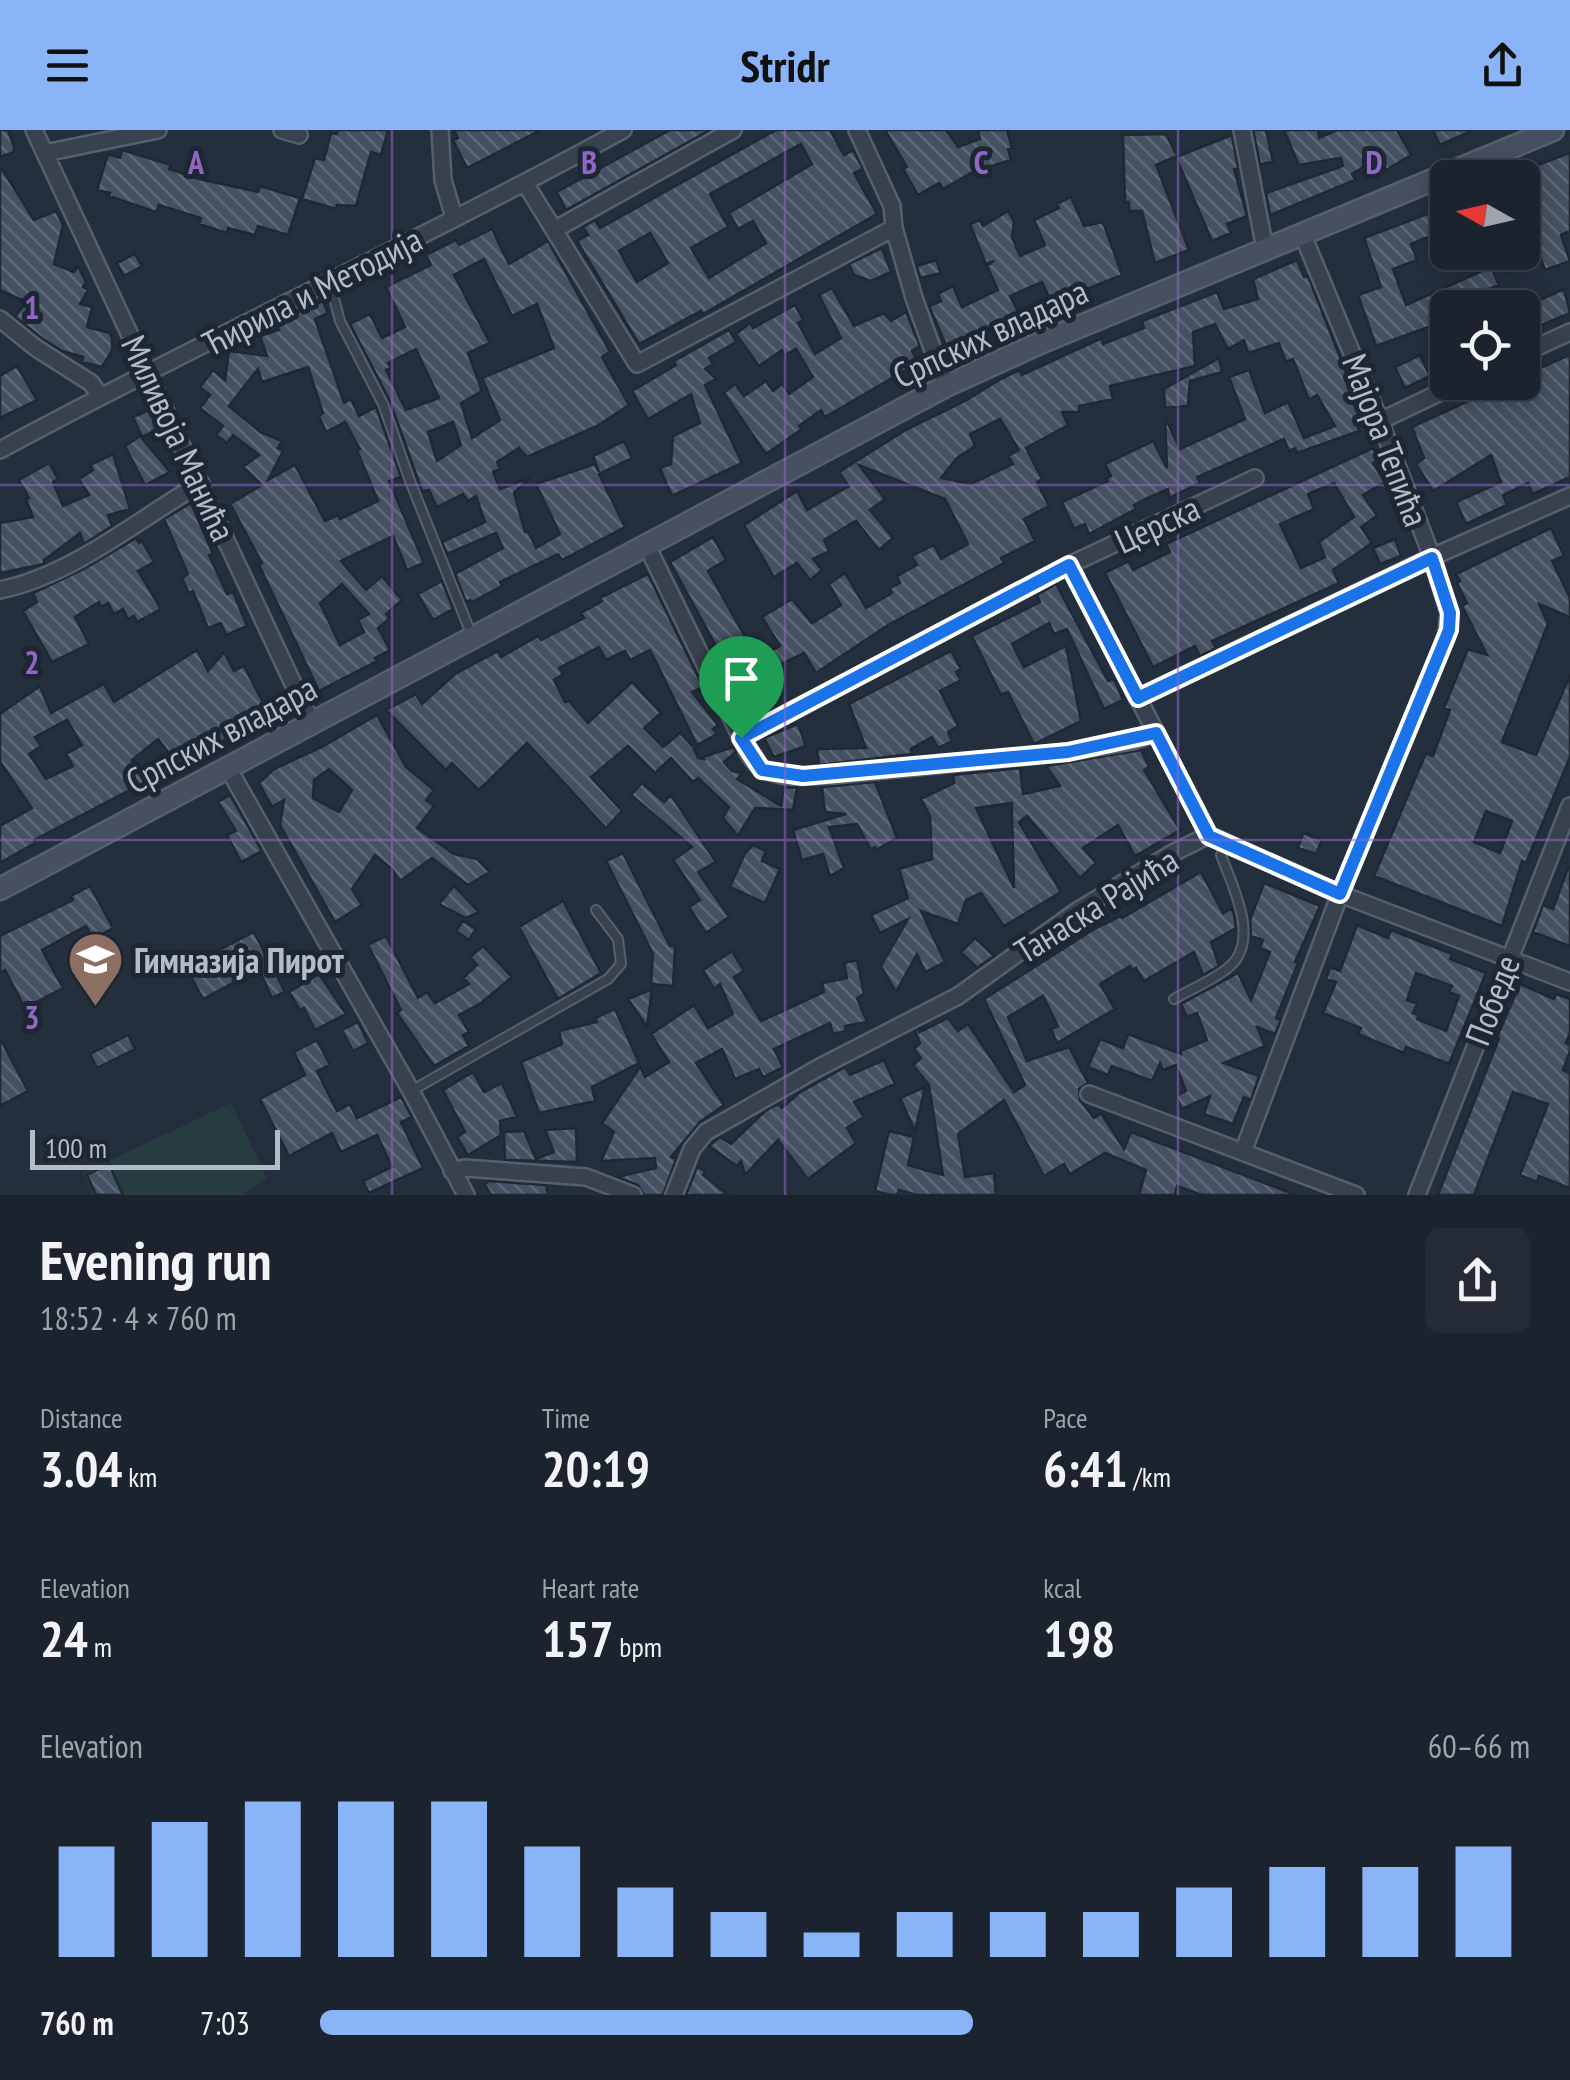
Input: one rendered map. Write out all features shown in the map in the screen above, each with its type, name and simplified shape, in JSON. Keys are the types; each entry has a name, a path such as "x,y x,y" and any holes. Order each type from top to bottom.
{"main road":[{"name":"Српских владара","path":"0,890 946,386 1265,248 1554,130"}],"street":[{"name":"Миливоја Манића","path":"34,130 312,724"},
{"path":"44,153 158,130"},
{"path":"282,130 299,135"},
{"path":"440,130 443,180 454,217"},
{"name":"Ћирила и Методија","path":"0,450 623,130"},
{"path":"554,230 732,130"},
{"path":"857,130 892,206 894,228 946,386"},
{"path":"1242,130 1265,248"},
{"path":"525,183 637,364 894,228"},
{"name":"Мајора Тепића","path":"1243,1152 1340,894 1449,630 1450,613 1432,558 1302,233"},
{"path":"0,319 36,348 91,383 100,396"},
{"path":"1540,346 1570,332"},
{"path":"1380,421 1430,397"},
{"name":"Церска","path":"741,738 1069,565 1256,478"},
{"path":"0,590 23,585 76,560 201,483"},
{"path":"1138,698 1570,496"},
{"path":"646,544 741,738 762,770 803,776 1068,752 1156,733"},
{"path":"1069,565 1209,836"},
{"path":"227,766 411,1090 466,1195"},
{"name":"Победе","path":"1416,1195 1570,806"},
{"name":"Танаска Рајића","path":"674,1195 692,1149 706,1132 820,1067 958,996 1077,911 1169,854 1209,836 1340,894 1570,982"},
{"path":"1089,1094 1356,1195"},
{"path":"452,1171 465,1168 586,1177 633,1195"}],"lane":[{"path":"330,283 346,336 383,404 472,636"},
{"path":"1174,999 1232,966 1241,946 1244,918 1221,855 1224,845"},
{"path":"411,1090 608,979 620,964 618,939 596,910"}],"green space":[{"path":"231,1103 267,1178 246,1195 93,1195 83,1173"}],"building":[{"path":"0,130 8,130 14,152 0,157"},
{"path":"338,130 388,130 381,155 371,152 356,206 337,205 336,209 302,199 315,158 324,160 331,133 337,134"},
{"path":"454,130 541,130 467,168 453,140 458,138"},
{"path":"670,130 710,130 566,210 557,192"},
{"path":"776,130 830,130 844,155 853,150 863,169 854,173 877,214 703,314 701,311 639,344 577,241 588,235 583,227 595,220 600,228","holes":["801,144 812,164 729,213 738,229 753,221 766,243 709,278 691,248 728,227 710,194","650,233 668,263 637,282 619,251"]},
{"path":"885,130 946,130 958,147 980,139 978,130 1007,130 1011,160 973,172 943,189 939,183 918,195"},
{"path":"1253,130 1266,130 1273,162 1260,164"},
{"path":"1284,130 1318,130 1319,138 1337,130 1397,130 1411,155 1386,170 1379,158 1352,174 1355,180 1270,215 1266,193 1343,166 1341,158 1299,165"},
{"path":"1433,130 1473,130 1440,145"},
{"path":"1166,134 1177,156 1156,165 1189,250 1155,263 1142,211 1129,211 1129,202 1125,202 1123,135"},
{"path":"1232,135 1238,168 1234,169 1247,216 1227,224 1231,233 1212,241 1176,157"},
{"path":"122,150 171,165 169,169 199,179 258,192 260,186 300,198 288,235 258,226 255,235 228,228 227,233 199,224 201,218 159,205 156,212 97,190 108,154 120,158"},
{"path":"1570,153 1570,231 1561,235 1570,261 1545,270 1540,256 1540,164"},
{"path":"0,166 34,220 56,211 63,225 54,264 74,272 78,266 86,282 83,287 88,290 80,304 92,307 87,327 110,333 112,339 112,351 102,367 82,362 83,357 62,351 43,339 15,317 26,302 0,290"},
{"path":"1071,197 1084,226 1103,222 1122,275 1052,303 1042,282 1010,296 1019,314 947,347 929,306 941,301 938,294 953,286 962,307 998,290 987,266 994,261 986,264 970,224 980,220 983,226 1008,211 1020,256 1045,245 1034,220 1059,208 1057,204"},
{"path":"1430,213 1430,236 1411,244 1417,260 1393,269 1406,305 1430,294 1430,326 1376,346 1358,295 1381,287 1364,238"},
{"path":"492,229 509,264 548,241 610,352 602,357 629,405 597,426 527,457 519,448 497,462 500,469 493,472 500,489 530,478 514,493 525,532 528,531 536,548 560,534 536,484 595,464 599,472 593,456 624,441 632,458 599,474 625,527 562,560 558,554 500,582 502,586 472,602 466,602 455,574 503,548 496,533 447,554 442,542 485,522 476,496 468,501 463,494 437,507 429,490 422,491 390,401 350,324 370,314 382,338 405,327 386,287 431,265 426,255 456,240 459,245","holes":["484,259 512,316 537,304 554,348 482,378 500,420 472,438 461,403 482,391 468,353 490,343 454,275","416,349 439,398 406,410 386,370 391,368 388,363","453,422 461,445 437,461 428,432"]},
{"path":"882,248 891,272 871,281 854,275 849,264"},
{"path":"135,254 142,266 124,276 117,263"},
{"path":"936,260 941,273 920,278 917,266"},
{"path":"1297,260 1304,277 1308,276 1354,393 1348,395 1365,423 1359,431 1297,453 1295,448 1289,451 1284,439 1197,477 1200,483 1169,498 1168,489 1145,499 1134,505 1136,509 1089,534 1085,524 1074,529 1062,502 1108,481 1106,478 1111,476 1105,464 1153,441 1167,468 1165,417 1180,449 1245,419 1229,377 1249,370 1265,413 1288,402 1304,438 1335,426 1317,395 1309,400 1293,359 1286,362 1279,343 1248,353 1244,340 1228,349 1215,324 1193,332 1195,366 1110,386 1113,399 1079,406 1079,412 1062,412 1068,425 1026,448 1042,479 1037,482 1049,506 1024,519 1035,541 1001,558 1004,563 888,625 816,673 804,653 753,678 768,709 750,718 670,562 713,537 726,560 708,571 757,658 780,646 762,617 792,599 812,623 841,605 829,584 845,573 866,608 892,593 890,588 900,583 897,576 917,565 912,556 934,545 941,559 968,544 945,499 859,465 885,499 870,510 893,538 879,550 856,521 824,540 829,551 813,559 822,570 810,580 797,563 774,577 744,525 797,491 807,510 849,486 839,472 904,431 1019,370 1022,375 1102,338 1103,344 1144,328 1142,321 1217,292 1224,309 1258,299 1253,279","holes":["1000,419 1019,450 1008,456 1013,464 971,484 941,478 957,458 975,446 970,434"]},
{"path":"1484,270 1492,270 1499,285 1487,290 1440,290"},
{"path":"832,288 854,326 884,313 891,321 906,312 920,346 912,351 918,363 825,417 821,410 766,454 724,393 735,384 744,396 766,381 773,391 782,384 789,394 813,377 796,349 785,355 782,350 759,366 736,334 750,323 753,328 795,305 803,320 798,323 815,354 841,338 819,295"},
{"path":"1564,289 1570,313 1540,326 1540,300"},
{"path":"323,301 328,313 315,319 344,403 351,399 359,416 376,407 401,477 389,481 424,563 407,570 393,536 341,561 366,590 382,576 402,600 386,614 390,618 378,628 390,650 375,658 377,661 319,691 259,565 262,563 230,504 262,485 243,467 259,455 233,435 227,443 216,435 223,426 200,408 210,395 200,387 213,370 225,380 229,351 267,356 260,336 279,330 277,325 288,321 286,317","holes":["308,367 326,432 345,422 360,449 357,450 378,501 340,519 338,515 325,521 295,465 268,480 283,451 278,448 282,441 260,432 229,406 258,369 262,382","342,584 369,614 358,620 364,632 340,645 320,603"]},
{"path":"729,330 736,342 709,358 713,364 705,369 716,379 705,385 742,463 672,496 660,468 671,464 673,436 700,423 691,394 648,419 632,391 676,365 674,361"},
{"path":"1420,355 1430,376 1405,388 1395,367"},
{"path":"1570,355 1570,477 1533,494 1528,483 1503,495 1507,505 1466,524 1456,502 1501,482 1491,455 1433,491 1416,464 1424,458 1412,427 1470,400 1540,400 1540,368"},
{"path":"1219,358 1222,372 1190,381 1188,406 1165,408 1164,389"},
{"path":"17,366 37,400 0,418 0,376"},
{"path":"149,410 158,430 142,437 133,417"},
{"path":"140,436 170,472 145,485 125,446"},
{"path":"1373,448 1379,460 1373,463 1385,482 1363,495 1377,516 1361,527 1372,543 1333,570 1339,583 1212,641 1216,648 1200,656 1195,646 1153,667 1105,573 1129,561 1133,570 1170,552 1166,544","holes":["1334,483 1354,517 1319,542 1325,557 1301,568 1280,524 1314,509 1308,494"]},
{"path":"113,454 130,509 108,515 112,526 84,544 80,533 44,560 44,564 0,573 0,523 33,517 19,480 49,463 58,479 53,482 63,506 89,495 79,479 93,470 90,465"},
{"path":"191,503 213,554 209,555 227,594 233,592 247,626 226,635 221,623 208,628 193,591 189,593 182,578 188,574 164,519"},
{"path":"1551,528 1564,556 1552,561 1570,598 1570,617 1539,604 1548,624 1502,742 1536,755 1570,675 1570,757 1526,863 1522,861 1502,926 1374,876 1426,753 1433,756 1450,710 1444,708 1468,649 1487,655 1462,606 1467,603 1456,574","holes":["1486,811 1512,821 1500,853 1474,842"]},
{"path":"136,538 154,562 138,571 161,609 137,622 134,616 128,619 123,609 114,614 108,603 101,607 99,602 75,617 89,644 52,662 23,611 37,602 33,593"},
{"path":"1395,539 1401,556 1380,564 1373,548"},
{"path":"648,574 703,687 692,692 718,725 713,729 717,734 697,745 650,650 630,660 625,651 606,660 599,647 559,668 563,674 554,680 565,702 569,701 588,723 632,682 661,713 644,728 663,747 680,733 698,758 733,747 736,752 724,762 732,771 743,773 737,779 781,806 784,787 797,788 793,810 755,808 738,836 723,818 729,807 698,778 693,782 671,758 655,773 628,746 591,777 622,811 606,828 527,743 479,790 452,763 446,770 386,710 416,694 422,704 455,674 498,651 501,657 538,636 541,640 584,618 581,613 602,601 600,598"},
{"path":"442,581 453,609 433,620 418,594"},
{"path":"1056,584 1108,681 1114,679 1123,700 1104,709 1067,629 1054,634 1049,623 1012,644 1024,667 1066,646 1081,721 1034,744 1008,692 1001,695 972,636 1040,602 1037,595"},
{"path":"197,650 208,671 224,652 234,671 244,666 270,716 178,765 158,739 132,760 145,782 34,840 35,843 0,863 0,826 32,808 0,762 0,714 40,686 51,713 104,684 114,702","holes":["67,720 82,745 66,754 73,766 46,779 29,754 41,746 35,737"]},
{"path":"951,651 961,669 956,672 961,680 940,691 958,726 948,732 952,741 938,748 932,737 911,749 912,754 819,765 817,749 866,748 849,704"},
{"path":"377,715 406,767 434,790 426,800 434,806 417,828 454,854 477,859 490,872 468,885 432,858 400,881 375,855 352,889 362,905 335,922 280,825 284,800 272,807 259,783 274,769","holes":["329,769 352,790 339,812 313,798 314,780"]},
{"path":"798,724 806,746 774,757 764,738"},
{"path":"1141,750 1149,767 1144,770 1180,830 1135,856 1118,825 1083,848 1096,863 1080,878 1027,816 1019,822 1061,892 1004,926 981,893 966,900 958,924 921,911 945,962 925,972 917,954 896,992 881,966 908,919 880,933 871,915 908,898 899,869 932,859 930,816 921,799 954,783 953,775 1020,768 1023,794 1060,786 1046,766","holes":["1012,803 1014,888 976,808"]},
{"path":"875,782 897,838 876,850 871,849 857,824 829,827 844,868 830,876 823,854 802,860 793,830 846,814 825,812 822,787"},
{"path":"642,783 664,802 671,795 716,862 698,872 729,917 706,933 689,907 700,900 673,860 692,847 631,795"},
{"path":"230,795 262,851 241,862 227,835 236,831 218,802"},
{"path":"1303,833 1322,840 1316,854 1298,848"},
{"path":"753,845 766,851 762,861 780,869 765,903 730,887 745,853"},
{"path":"623,853 670,946 675,946 673,986 651,984 653,954 606,861"},
{"path":"1568,868 1570,946 1533,932 1543,905 1553,909"},
{"path":"1201,872 1223,913 1231,909 1234,914 1236,928 1211,942 1219,966 1203,975 1194,952 1144,981 1136,968 1132,970 1130,966 1100,984 1115,1009 1057,1043 1051,1029 1058,1026 1043,996 1008,1017 1027,1061 1069,1047 1088,1083 1079,1089 1080,1100 1094,1118 1101,1113 1124,1149 1131,1132 1296,1195 1202,1195 1177,1186 1175,1195 1139,1195 1146,1170 1105,1153 1070,1174 1064,1164 1044,1176 1004,1100 958,1134 965,1177 994,1173 996,1195 917,1195 899,1190 897,1195 891,1195 875,1191 889,1131 914,1137 908,1165 943,1175 929,1085 913,1065 921,1058 914,1049 920,1043 915,1031 948,1018 958,1031 968,1024 1014,1092 1025,1085 984,999 1096,928 1122,918"},
{"path":"1264,883 1320,906 1295,962 1298,963 1276,1018 1281,1020 1275,1034 1257,1027 1265,1046 1224,1063 1259,1076 1251,1100 1244,1097 1233,1124 1204,1114 1210,1096 1182,1109 1176,1096 1186,1091 1176,1065 1163,1070 1160,1063 1152,1081 1112,1066 1108,1075 1088,1067 1100,1039 1123,1048 1128,1034 1181,1054 1180,1051 1207,1040 1197,1013 1187,1017 1181,1004 1238,973 1251,1000 1270,952 1260,948 1263,940 1251,936 1250,920"},
{"path":"90,886 113,928 93,939 86,926 42,950 63,988 25,1008 5,970 0,973 0,936 73,900 71,896"},
{"path":"454,886 479,912 466,918 439,904"},
{"path":"563,901 601,973 558,999 519,927"},
{"path":"463,921 476,929 469,940 456,931"},
{"path":"1357,925 1388,938 1391,930 1452,954 1450,959 1486,973 1449,1064 1406,1047 1404,1053 1358,1034 1361,1028 1323,1013 1336,982 1326,979 1330,967 1340,971","holes":["1416,973 1452,986 1449,992 1459,996 1446,1031 1417,1019 1419,1015 1413,1013 1417,1004 1407,1000"]},
{"path":"254,932 285,992 272,998 259,969 203,999 186,967"},
{"path":"386,936 418,998 427,992 435,1003 469,984 463,978 477,965 470,957 483,946 512,977 481,1003 459,1015 469,1032 463,1035 469,1046 434,1066 397,1013 401,1010 368,945"},
{"path":"975,938 994,956 977,968 961,952"},
{"path":"732,951 744,971 734,977 761,1021 824,992 822,983 847,978 844,963 857,960 864,994 857,998 867,1022 845,1026 846,1031 833,1034 830,1023 774,1049 783,1067 763,1077 759,1069 735,1079 722,1049 696,1063 724,1105 700,1122 671,1157 676,1159 663,1195 644,1195 638,1185 617,1177 656,1168 655,1158 601,1161 614,1132 602,1123 640,1067 645,1077 669,1062 651,1034 694,1005 708,1028 733,1014 720,984 714,989 703,970"},
{"path":"319,974 346,1014 315,1030 304,1008 300,1010 289,992"},
{"path":"1520,984 1554,999 1556,994 1570,999 1570,1033 1566,1043 1570,1051 1563,1070 1570,1073 1570,1188 1539,1176 1537,1182 1520,1175 1548,1104 1513,1092 1474,1195 1438,1195 1497,1037"},
{"path":"652,989 647,1027 628,999"},
{"path":"615,1009 639,1063 592,1087 595,1101 539,1113 521,1062 562,1044 559,1031 597,1022 595,1018"},
{"path":"358,1022 368,1043 353,1051 342,1030"},
{"path":"128,1035 135,1049 97,1068 90,1054"},
{"path":"0,1038 28,1091 0,1106"},
{"path":"317,1040 330,1065 317,1071 337,1111 350,1104 357,1118 401,1097 412,1117 401,1122 423,1168 369,1193 363,1181 392,1167 377,1135 341,1152 332,1133 289,1156 260,1099 305,1075 294,1052"},
{"path":"884,1060 895,1084 854,1102 864,1117 847,1128 856,1143 808,1179 778,1140 745,1175 741,1161 737,1166 709,1146 720,1137 731,1144 765,1111 778,1104 782,1108 799,1093 845,1067 850,1075"},
{"path":"473,1072 484,1092 502,1083 517,1117 500,1121 501,1135 468,1155 457,1137 465,1132 443,1090"},
{"path":"925,1087 915,1131 900,1098"},
{"path":"576,1128 577,1162 505,1160 504,1132 524,1131 536,1159 554,1152 545,1130"},
{"path":"109,1164 123,1195 96,1195 87,1175"},
{"path":"697,1167 705,1171 703,1175 728,1195 686,1195"},
{"path":"488,1181 546,1185 548,1195 491,1195 485,1185"}],"place":[{"name":"Гимназија Пирот","path":"95,1009"}],"route":[{"path":"1432,558 1450,613 1446,638 1340,894 1209,836 1156,733 1068,752 803,776 762,770 741,738 1069,565 1138,698 1432,558"}]}
